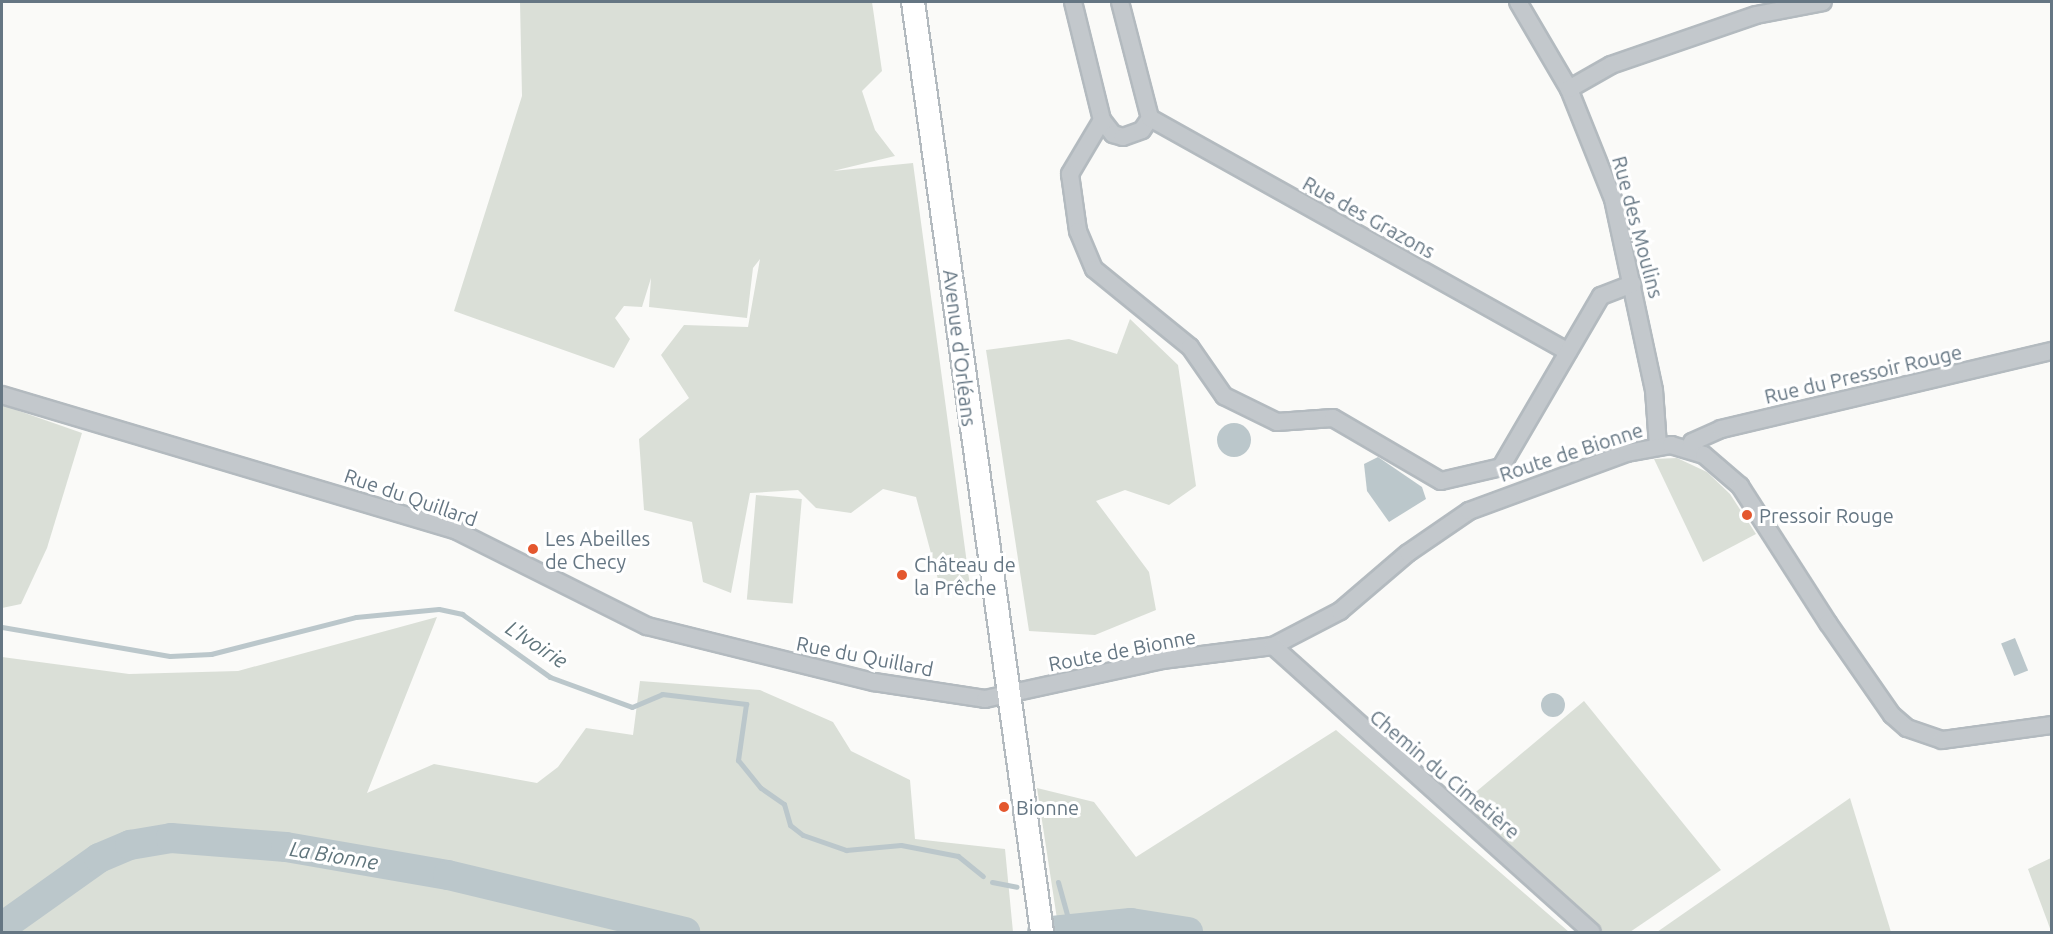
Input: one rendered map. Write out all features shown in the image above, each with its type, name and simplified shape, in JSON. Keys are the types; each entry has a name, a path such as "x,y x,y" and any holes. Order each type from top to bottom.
{"main road":[{"name":"Avenue d'Orléans","path":"912,2 990,591 1010,694 1040,921"}],"street":[{"path":"1073,2 1102,120 1113,134 1123,137 1142,130 1150,118 1120,2"},
{"name":"Rue des Moulins","path":"1518,2 1569,89 1613,199 1654,390 1658,446"},
{"path":"1569,89 1611,65 1734,23 1823,2"},
{"name":"Rue des Grazons","path":"1150,118 1568,352"},
{"path":"1102,120 1070,174 1078,231 1090,263 1190,346 1224,396 1277,422 1333,418 1449,483 1501,467 1533,409 1602,296 1633,284"},
{"name":"Rue du Pressoir Rouge","path":"1690,449 1692,442 1721,429 2052,351"},
{"name":"Rue du Quillard","path":"2,394 457,531 648,626 874,682 985,699 1010,694"},
{"name":"Route de Bionne","path":"1010,694 1162,660 1273,646 1340,611 1408,553 1469,512 1658,446 1690,449 1725,470 1740,486 1828,623 1892,715 1907,728 1942,740 2052,725"},
{"name":"Chemin du Cimetière","path":"1273,646 1592,933"}],"shaded area":[{"path":"520,2 872,2 882,71 862,91 875,130 895,156 833,171 913,163 970,586 940,587 916,497 883,489 851,513 816,508 798,490 750,493 731,593 703,582 692,522 644,510 639,439 689,398 661,355 684,325 748,327 760,259 753,268 747,318 649,307 651,278 642,307 624,306 615,318 630,339 614,368 454,311 522,96"},
{"path":"1130,319 1178,365 1196,486 1169,505 1125,490 1096,501 1149,572 1156,610 1095,635 1029,631 986,350 1069,339 1117,354"},
{"path":"2,405 82,433 47,548 21,604 2,608"},
{"path":"1234,423 1246,428 1251,440 1246,452 1234,457 1222,452 1217,440 1222,428"},
{"path":"1378,457 1422,487 1426,499 1389,522 1367,491 1364,464"},
{"path":"1677,458 1707,472 1730,494 1756,534 1703,562 1654,459"},
{"path":"756,495 802,499 793,604 747,600"},
{"path":"437,617 367,793 434,764 537,783 558,767 586,728 633,735 640,681 760,690 833,722 851,751 910,780 915,839 1005,849 1013,932 2,932 2,657 129,674 238,671"},
{"path":"2015,638 2028,670 2014,676 2001,644"},
{"path":"1553,693 1561,697 1565,705 1561,713 1553,717 1545,713 1541,705 1545,697"},
{"path":"1584,701 1721,870 1630,932 1600,932 1458,807"},
{"path":"1336,730 1569,932 1059,932 1037,788 1094,802 1136,857"},
{"path":"1850,798 1891,932 1657,932"},
{"path":"2051,858 2051,931 2028,869"}],"waterway":[{"name":"L'Ivoirie","path":"2,627 170,656 211,654 356,617 439,609 462,614 550,677 632,707 662,694 746,704 738,760 761,788 784,804 790,825 803,835 846,850 901,845 958,856 983,876"},
{"name":"La Bionne","path":"2,927 99,858 130,845 171,838 286,847 448,875 685,932"},
{"name":"L'Ivoirie","path":"992,882 1017,887"},
{"name":"L'Ivoirie","path":"1058,882 1071,929"},
{"name":"La Bionne","path":"1042,932 1131,923 1188,932"}],"place":[{"name":"Pressoir Rouge","path":"1747,515"},
{"name":"Les Abeilles de Checy","path":"533,549"},
{"name":"Château de la Prêche","path":"902,575"},
{"name":"Bionne","path":"1004,807"}]}
